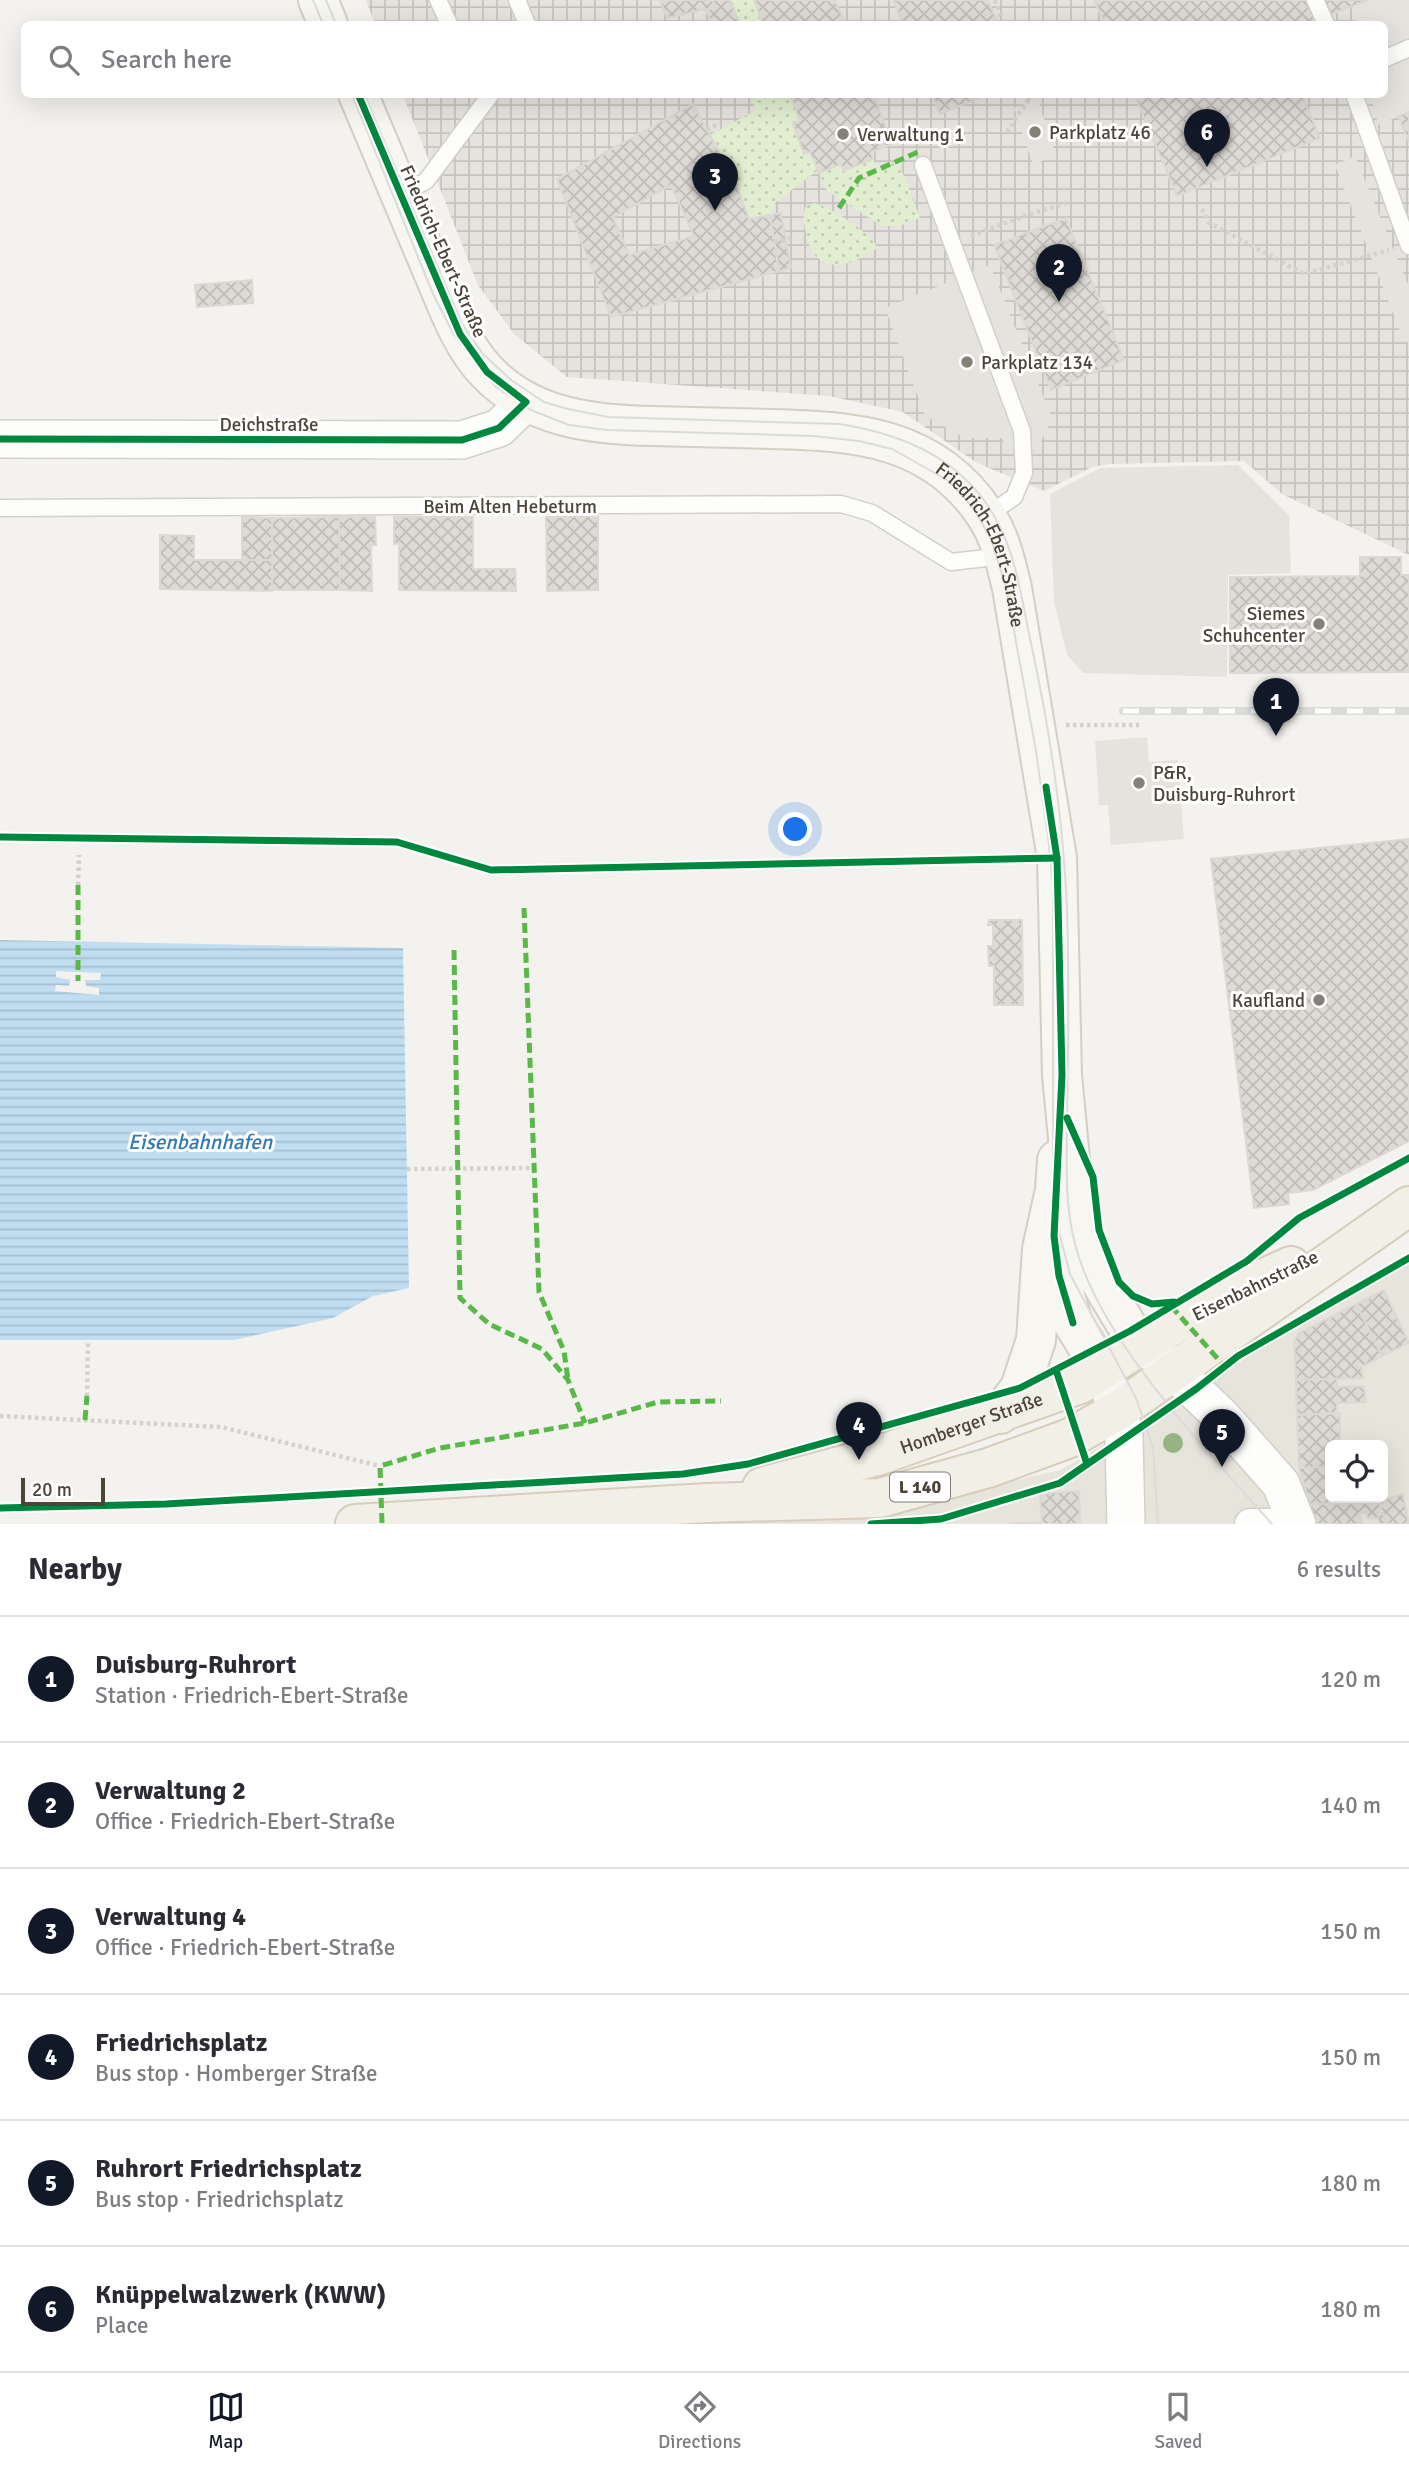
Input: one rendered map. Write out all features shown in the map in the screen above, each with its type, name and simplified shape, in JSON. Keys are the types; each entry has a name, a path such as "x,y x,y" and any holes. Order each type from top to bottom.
{"main road":[{"path":"318,0 327,21"},
{"name":"Friedrich-Ebert-Straße","path":"360,98 460,334 487,372 526,402 561,416 606,425 823,430 867,435 905,447 939,465 964,486 986,516 1004,556 1037,725 1057,858 1062,1074 1073,1191 1080,1231 1093,1269 1130,1331 1174,1371"},
{"path":"1062,1074 1054,1236 1059,1276 1073,1323 1102,1371 1119,1410"},
{"path":"1000,1414 1020,1388 1036,1340 1042,1249 1055,1190"},
{"name":"Eisenbahnstraße","path":"1174,1371 1369,1231 1409,1206"},
{"name":"Eisenbahnstraße","path":"1144,1344 1207,1304 1369,1231"},
{"name":"Homberger Straße","path":"707,1503 877,1456 1000,1414 1080,1384 1144,1344"},
{"name":"Homberger Straße","path":"355,1524 595,1518 707,1503 880,1498 988,1468 1070,1438 1119,1410 1174,1371"}],"street":[{"name":"Deichstraße","path":"0,439 463,440 499,428 526,402"},
{"path":"1174,1371 1221,1416 1282,1484 1297,1524"},
{"path":"1119,1410 1124,1438 1126,1524"},
{"path":"1250,1524 1272,1524"}],"lane":[{"path":"438,0 448,21"},
{"path":"517,0 526,21"},
{"path":"1315,0 1325,21"},
{"path":"1388,57 1409,48"},
{"path":"400,195 426,181 484,98"},
{"path":"1355,98 1409,245"},
{"path":"923,165 1022,431 1024,473 1014,496 986,516"},
{"name":"Beim Alten Hebeturm","path":"0,509 841,504 872,513 951,562 1004,556"}],"path":[{"path":"995,0 1003,21"},
{"path":"1007,132 1029,98"},
{"path":"707,130 720,123"},
{"path":"951,244 1070,202"},
{"path":"1202,209 1208,222 1304,274 1409,245"},
{"path":"774,242 792,238"},
{"path":"1037,725 1139,724"},
{"path":"78,886 79,855"},
{"path":"407,1169 534,1168"},
{"path":"88,1341 88,1396"},
{"path":"0,1416 221,1427 380,1466"}],"shaded area":[{"path":"366,0 1409,0 1409,555 1282,494 1244,461 1110,464 1092,467 1044,491 977,463 903,412 829,396 567,377 514,334 478,285 404,98 1388,98 1388,21 374,21"},
{"path":"1368,0 1409,0 1409,112 1378,125 1372,98 1388,98 1388,21 1355,21 1352,6"},
{"name":"Parkplatz 46","path":"1038,100 1056,156 1033,164 1014,108"},
{"path":"1355,156 1409,287 1409,345 1401,333 1335,165"},
{"name":"Parkplatz 134","path":"990,265 1052,418 1037,450 1024,454 1005,454 1003,438 965,438 925,416 885,308"},
{"path":"1238,465 1289,515 1291,573 1228,575 1227,677 1083,673 1067,655 1054,602 1050,494 1100,468"},
{"name":"P&R, Duisburg-Ruhrort","path":"1147,737 1149,762 1178,760 1184,839 1111,845 1108,805 1099,805 1095,741"},
{"path":"1409,1257 1409,1524 649,1524 893,1507 1061,1470"}],"green space":[{"path":"730,0 754,0 762,21 739,21"},
{"path":"751,98 791,98 800,121 793,124 818,170 776,202 770,215 749,219 736,183 710,135 756,110"},
{"path":"873,159 879,169 898,161 920,218 899,226 882,226 827,191 819,173 841,164 843,171"},
{"path":"814,203 850,222 869,237 877,248 844,264 824,262 810,247 805,226 806,206"}],"water":[{"name":"Eisenbahnhafen","path":"0,940 403,948 409,1288 373,1296 333,1318 234,1340 0,1340"}],"pier":[{"path":"56,971 101,973 100,980 85,980 86,986 99,988 99,995 55,991 56,985 69,986 70,980 56,977"}],"building":[{"path":"660,0 712,0 715,7 667,18"},
{"path":"712,0 730,0 739,21 711,21 706,11 715,7"},
{"path":"754,0 835,0 844,21 762,21"},
{"path":"893,0 988,0 997,21 902,21"},
{"path":"1094,0 1368,0 1315,21 1104,21"},
{"name":"Verwaltung 1","path":"791,98 875,98 893,144 871,152 873,159 843,171 841,164 819,173 810,152 804,154 793,124 800,121"},
{"path":"934,98 978,98 940,114"},
{"path":"1136,98 1304,98 1320,138 1177,196"},
{"path":"693,104 736,183 749,219 770,215 779,271 611,317 557,179","holes":["671,185 694,236 629,255 613,217"]},
{"path":"1409,112 1409,142 1398,116"},
{"path":"781,213 791,268 779,271 770,215"},
{"path":"1066,218 1124,360 1051,390 994,245"},
{"path":"252,280 253,303 197,307 195,285"},
{"path":"598,516 598,590 547,591 546,517"},
{"path":"242,517 272,518 272,560 242,560"},
{"path":"339,517 340,590 272,590 272,518"},
{"path":"339,517 375,517 376,545 371,545 372,591 340,590"},
{"path":"394,517 473,517 473,569 515,569 516,591 399,590 399,543 394,544"},
{"path":"160,535 194,536 194,560 272,560 272,591 160,589"},
{"name":"Siemes Schuhcenter","path":"1360,557 1401,557 1401,575 1409,575 1409,672 1230,673 1230,577 1360,576"},
{"name":"Kaufland","path":"1409,839 1409,1141 1313,1190 1288,1193 1289,1204 1254,1208 1211,859"},
{"path":"989,920 1022,920 1023,1005 994,1005 994,966 989,966 988,946 993,946 993,925 988,925"},
{"path":"1384,1290 1409,1343 1382,1356 1356,1304"},
{"path":"1356,1304 1382,1356 1361,1367 1363,1378 1296,1380 1294,1342 1299,1333"},
{"path":"1337,1379 1337,1387 1364,1386 1366,1402 1337,1403 1337,1413 1297,1415 1296,1380"},
{"path":"1340,1413 1340,1440 1325,1440 1325,1467 1299,1468 1297,1415"},
{"path":"1325,1467 1325,1503 1379,1503 1310,1504 1299,1468"},
{"path":"1079,1491 1080,1524 1010,1524 1042,1522 1040,1494"},
{"path":"1403,1494 1409,1524 1387,1524 1380,1503 1388,1503 1388,1498"},
{"path":"1379,1503 1387,1524 1379,1524 1378,1518 1368,1518 1366,1512 1359,1513 1362,1524 1317,1524 1310,1504"}],"tram line":[{"path":"313,0 322,21"},
{"path":"326,0 335,21"},
{"path":"354,98 433,294 454,335 496,387 531,410 569,425 607,430 813,436 859,441 892,449 949,481 974,509 991,539 1006,587 1036,751 1053,885 1053,1173 1060,1236 1070,1274 1136,1398 1145,1424 1153,1448 1158,1524"},
{"path":"366,98 462,324 483,354 511,380 544,402 608,417 839,424 864,429 887,435 932,455 952,468 986,503 1006,539 1019,585 1040,686 1058,802 1067,919 1067,1181 1075,1244 1088,1281 1107,1318 1131,1355 1187,1428 1272,1524"}],"railway":[{"path":"1123,711 1409,711"}],"marked path":[{"path":"839,208 859,178 918,152"},
{"path":"78,885 78,981"},
{"path":"524,908 539,1292 564,1351 568,1380"},
{"path":"454,950 460,1298 489,1324 542,1349 568,1380 585,1423"},
{"path":"1171,1306 1225,1367"},
{"path":"85,1420 87,1396"},
{"path":"382,1523 380,1466 440,1448 585,1423 658,1402 721,1401"}],"cycle path":[{"path":"0,439 462,440 499,428 526,402 487,372 460,334 360,98"},
{"path":"1046,787 1057,858 1062,1075 1054,1236 1059,1276 1073,1323"},
{"path":"0,837 397,842 491,870 1057,858"},
{"path":"1067,1118 1093,1177 1099,1230 1119,1282 1133,1296 1152,1304 1174,1302"},
{"path":"0,1508 166,1504 683,1474 748,1464 1020,1388 1130,1331 1247,1261 1299,1218 1409,1158"},
{"path":"871,1524 941,1519 1060,1483 1196,1389 1238,1356 1409,1258"},
{"path":"1056,1370 1087,1464"}],"place":[{"name":"Parkplatz 46","path":"1035,132"},
{"name":"Verwaltung 1","path":"843,134"},
{"name":"Knüppelwalzwerk (KWW)","path":"1207,167"},
{"name":"Verwaltung 4","path":"715,211"},
{"name":"Verwaltung 2","path":"1059,302"},
{"name":"Parkplatz 134","path":"967,362"},
{"name":"Siemes Schuhcenter","path":"1319,624"},
{"name":"Duisburg-Ruhrort","path":"1276,736"},
{"name":"P&R, Duisburg-Ruhrort","path":"1139,783"},
{"name":"Kaufland","path":"1319,1000"},
{"name":"Friedrichsplatz","path":"859,1460"},
{"name":"Ruhrort Friedrichsplatz","path":"1222,1467"}]}
